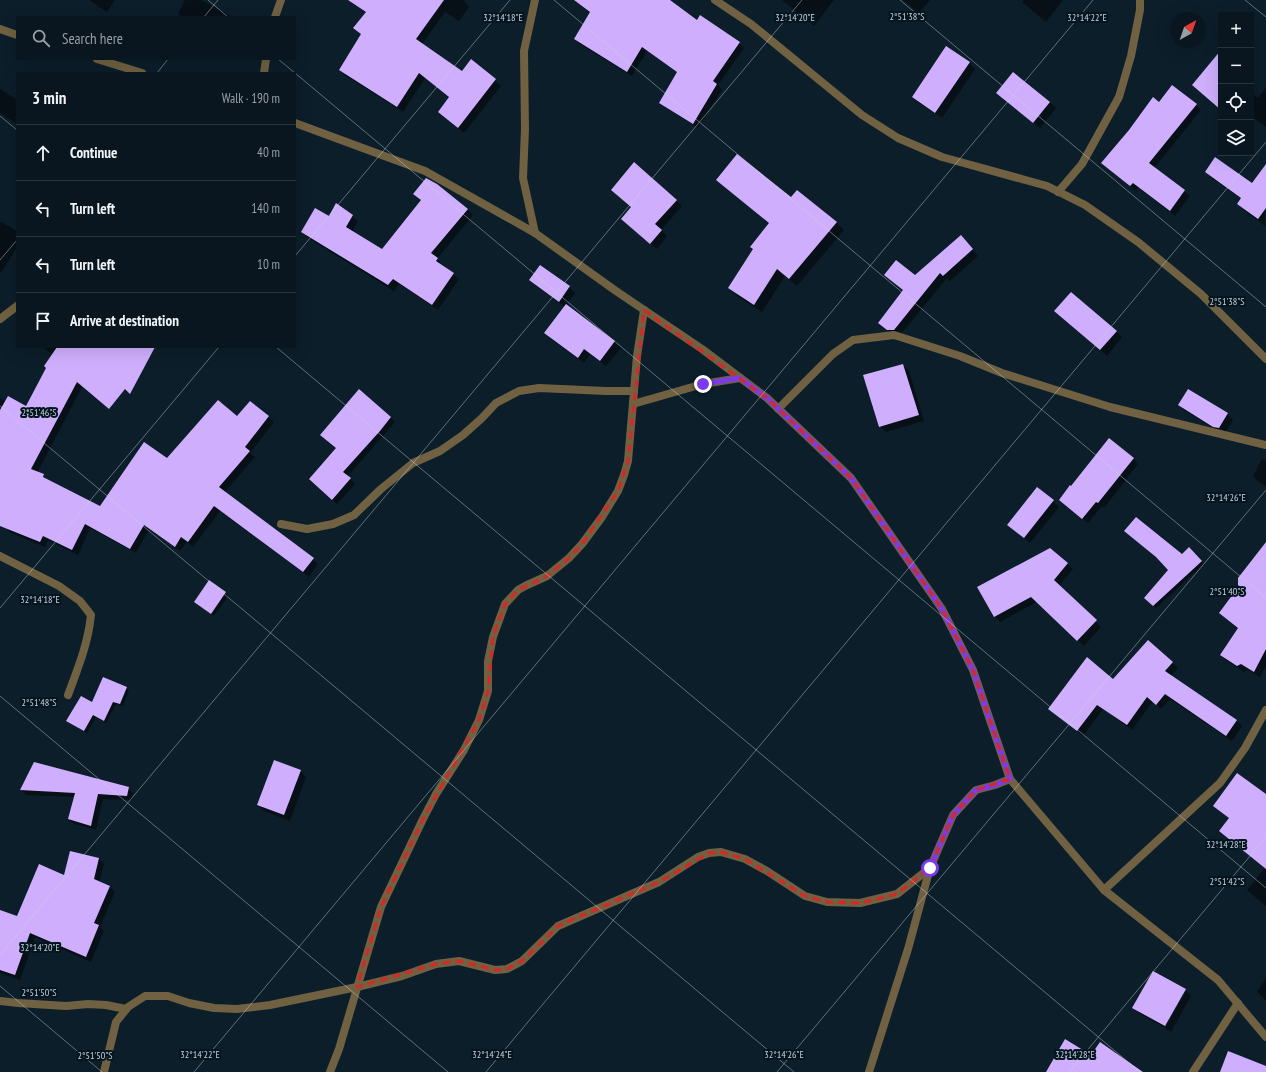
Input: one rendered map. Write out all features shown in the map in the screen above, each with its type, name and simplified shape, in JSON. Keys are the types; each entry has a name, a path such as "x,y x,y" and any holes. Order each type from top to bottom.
{"street":[{"path":"275,16 281,0"},
{"path":"535,0 524,50 525,129 523,178 535,233"},
{"path":"716,0 751,24 862,115 898,138 942,157 1047,186 1085,205 1132,238 1190,284 1266,359"},
{"path":"1058,192 1082,164 1119,97 1131,56 1140,10 1140,0"},
{"path":"0,29 16,34"},
{"path":"99,60 139,72"},
{"path":"264,72 266,60"},
{"path":"296,122 425,171 535,233 702,349 767,398 851,478 942,609 973,670 1010,779 1104,890 1218,980 1266,1038"},
{"path":"0,319 16,307"},
{"path":"330,1072 339,1049 381,907 436,794 464,750 479,720 488,690 488,661 492,638 505,604 518,590 547,576 569,558 602,518 618,491 628,461 637,356 644,310"},
{"path":"778,409 833,354 853,340 894,335 1110,407 1266,445"},
{"path":"633,404 703,384 740,378"},
{"path":"282,524 307,529 333,524 354,515 381,489 413,463 440,451 463,435 496,403 519,391 539,388 634,391"},
{"path":"0,556 59,586 80,601 91,615 89,634 84,653 68,694"},
{"path":"1104,890 1220,783 1245,748 1266,710"},
{"path":"869,1072 908,949 930,868 953,815 976,790 1010,779"},
{"path":"104,1072 116,1022 126,1009 145,996 168,996 214,1008 238,1009 270,1005 357,987 402,976 436,964 459,961 495,970 507,969 522,961 558,926 659,882 698,857 709,853 721,852 745,860 767,871 805,896 827,902 860,903 897,894 930,868"},
{"path":"0,1001 66,1006 94,1005 126,1009"},
{"path":"1193,1072 1238,1003"}],"highlighted area":[{"path":"644,310 767,398 851,478 942,609 973,670 1010,779 976,790 953,815 930,868 897,894 860,903 827,902 805,896 745,859 721,852 709,853 659,882 558,926 522,961 507,969 495,970 459,961 436,964 357,987 381,907 423,819 479,720 488,691 493,637 505,604 518,590 547,576 569,558 582,544 618,491 628,461"}],"building":[{"path":"348,0 444,0 416,39 462,71 471,59 496,79 458,128 438,112 449,97 419,73 397,107 339,70 361,34 353,28 366,12"},
{"path":"574,0 670,0 697,20 700,15 740,42 713,81 717,84 693,124 659,103 677,72 642,47 627,72 574,39 590,12"},
{"path":"946,46 970,62 935,113 912,97"},
{"path":"1218,54 1218,107 1192,85"},
{"path":"1013,72 1050,102 1033,123 996,93"},
{"path":"1172,85 1197,104 1149,163 1185,190 1170,211 1133,183 1130,186 1101,163 1129,130 1153,97 1159,102"},
{"path":"737,154 791,197 797,190 837,222 789,279 777,269 754,305 728,288 753,249 750,247 769,223 716,180"},
{"path":"1215,157 1252,183 1266,164 1266,208 1258,219 1237,204 1241,198 1205,172"},
{"path":"634,162 677,200 655,224 662,230 650,244 621,219 631,207 611,190"},
{"path":"426,178 437,184 468,209 431,253 438,258 436,261 454,273 432,305 393,279 388,285 301,232 315,208 329,216 336,203 353,215 346,227 382,249 421,200 413,194"},
{"path":"961,235 973,249 943,276 940,273 894,330 887,330 878,323 903,290 884,275 896,260 915,275"},
{"path":"540,265 570,286 559,302 529,280"},
{"path":"1071,292 1117,331 1100,350 1054,311"},
{"path":"566,304 615,341 600,361 584,349 578,358 544,333"},
{"path":"56,348 154,348 130,394 125,389 109,409 77,382 31,469 44,474 43,477 100,506 144,442 167,458 218,400 237,416 250,401 269,416 245,447 250,451 219,487 314,558 303,572 214,506 188,542 181,537 175,547 144,525 130,549 85,524 72,550 43,536 40,542 0,526 0,410 8,396 26,406 46,368 44,366"},
{"path":"903,364 919,415 879,427 863,375"},
{"path":"359,389 391,417 343,472 351,478 332,500 309,479 336,448 320,435"},
{"path":"1188,389 1228,413 1219,428 1213,427 1178,405"},
{"path":"1109,438 1134,458 1098,503 1096,502 1082,519 1059,500"},
{"path":"1037,487 1054,500 1024,538 1007,525"},
{"path":"1136,517 1182,554 1189,547 1202,561 1153,606 1144,598 1168,570 1156,557 1124,531"},
{"path":"1266,542 1266,649 1254,672 1241,664 1237,666 1220,655 1238,628 1219,613 1239,586 1238,578"},
{"path":"1050,548 1068,563 1054,580 1097,620 1077,641 1031,597 994,617 977,587"},
{"path":"209,580 226,592 211,614 194,602"},
{"path":"1148,640 1173,662 1165,671 1237,720 1226,736 1165,694 1156,705 1147,697 1127,725 1097,705 1077,731 1048,709 1087,657 1113,679"},
{"path":"103,677 127,687 120,704 113,702 104,721 93,715 84,731 66,721 81,696 92,702"},
{"path":"274,760 301,770 284,815 257,805"},
{"path":"34,762 129,787 127,796 98,794 91,826 68,819 75,793 20,790"},
{"path":"1237,773 1266,794 1266,869 1219,831 1229,818 1213,806"},
{"path":"70,851 99,858 94,879 110,886 94,923 99,925 86,957 30,933 15,975 0,970 0,910 17,916 39,864 64,875"},
{"path":"1153,971 1186,989 1165,1026 1132,1008"},
{"path":"1065,1039 1091,1055 1100,1042 1143,1072 1046,1072"},
{"path":"1228,1051 1266,1066 1266,1072 1220,1072"}],"route":[{"path":"703,384 740,378 767,398 851,478 942,609 973,670 1010,779 976,790 953,815 930,868"}]}
